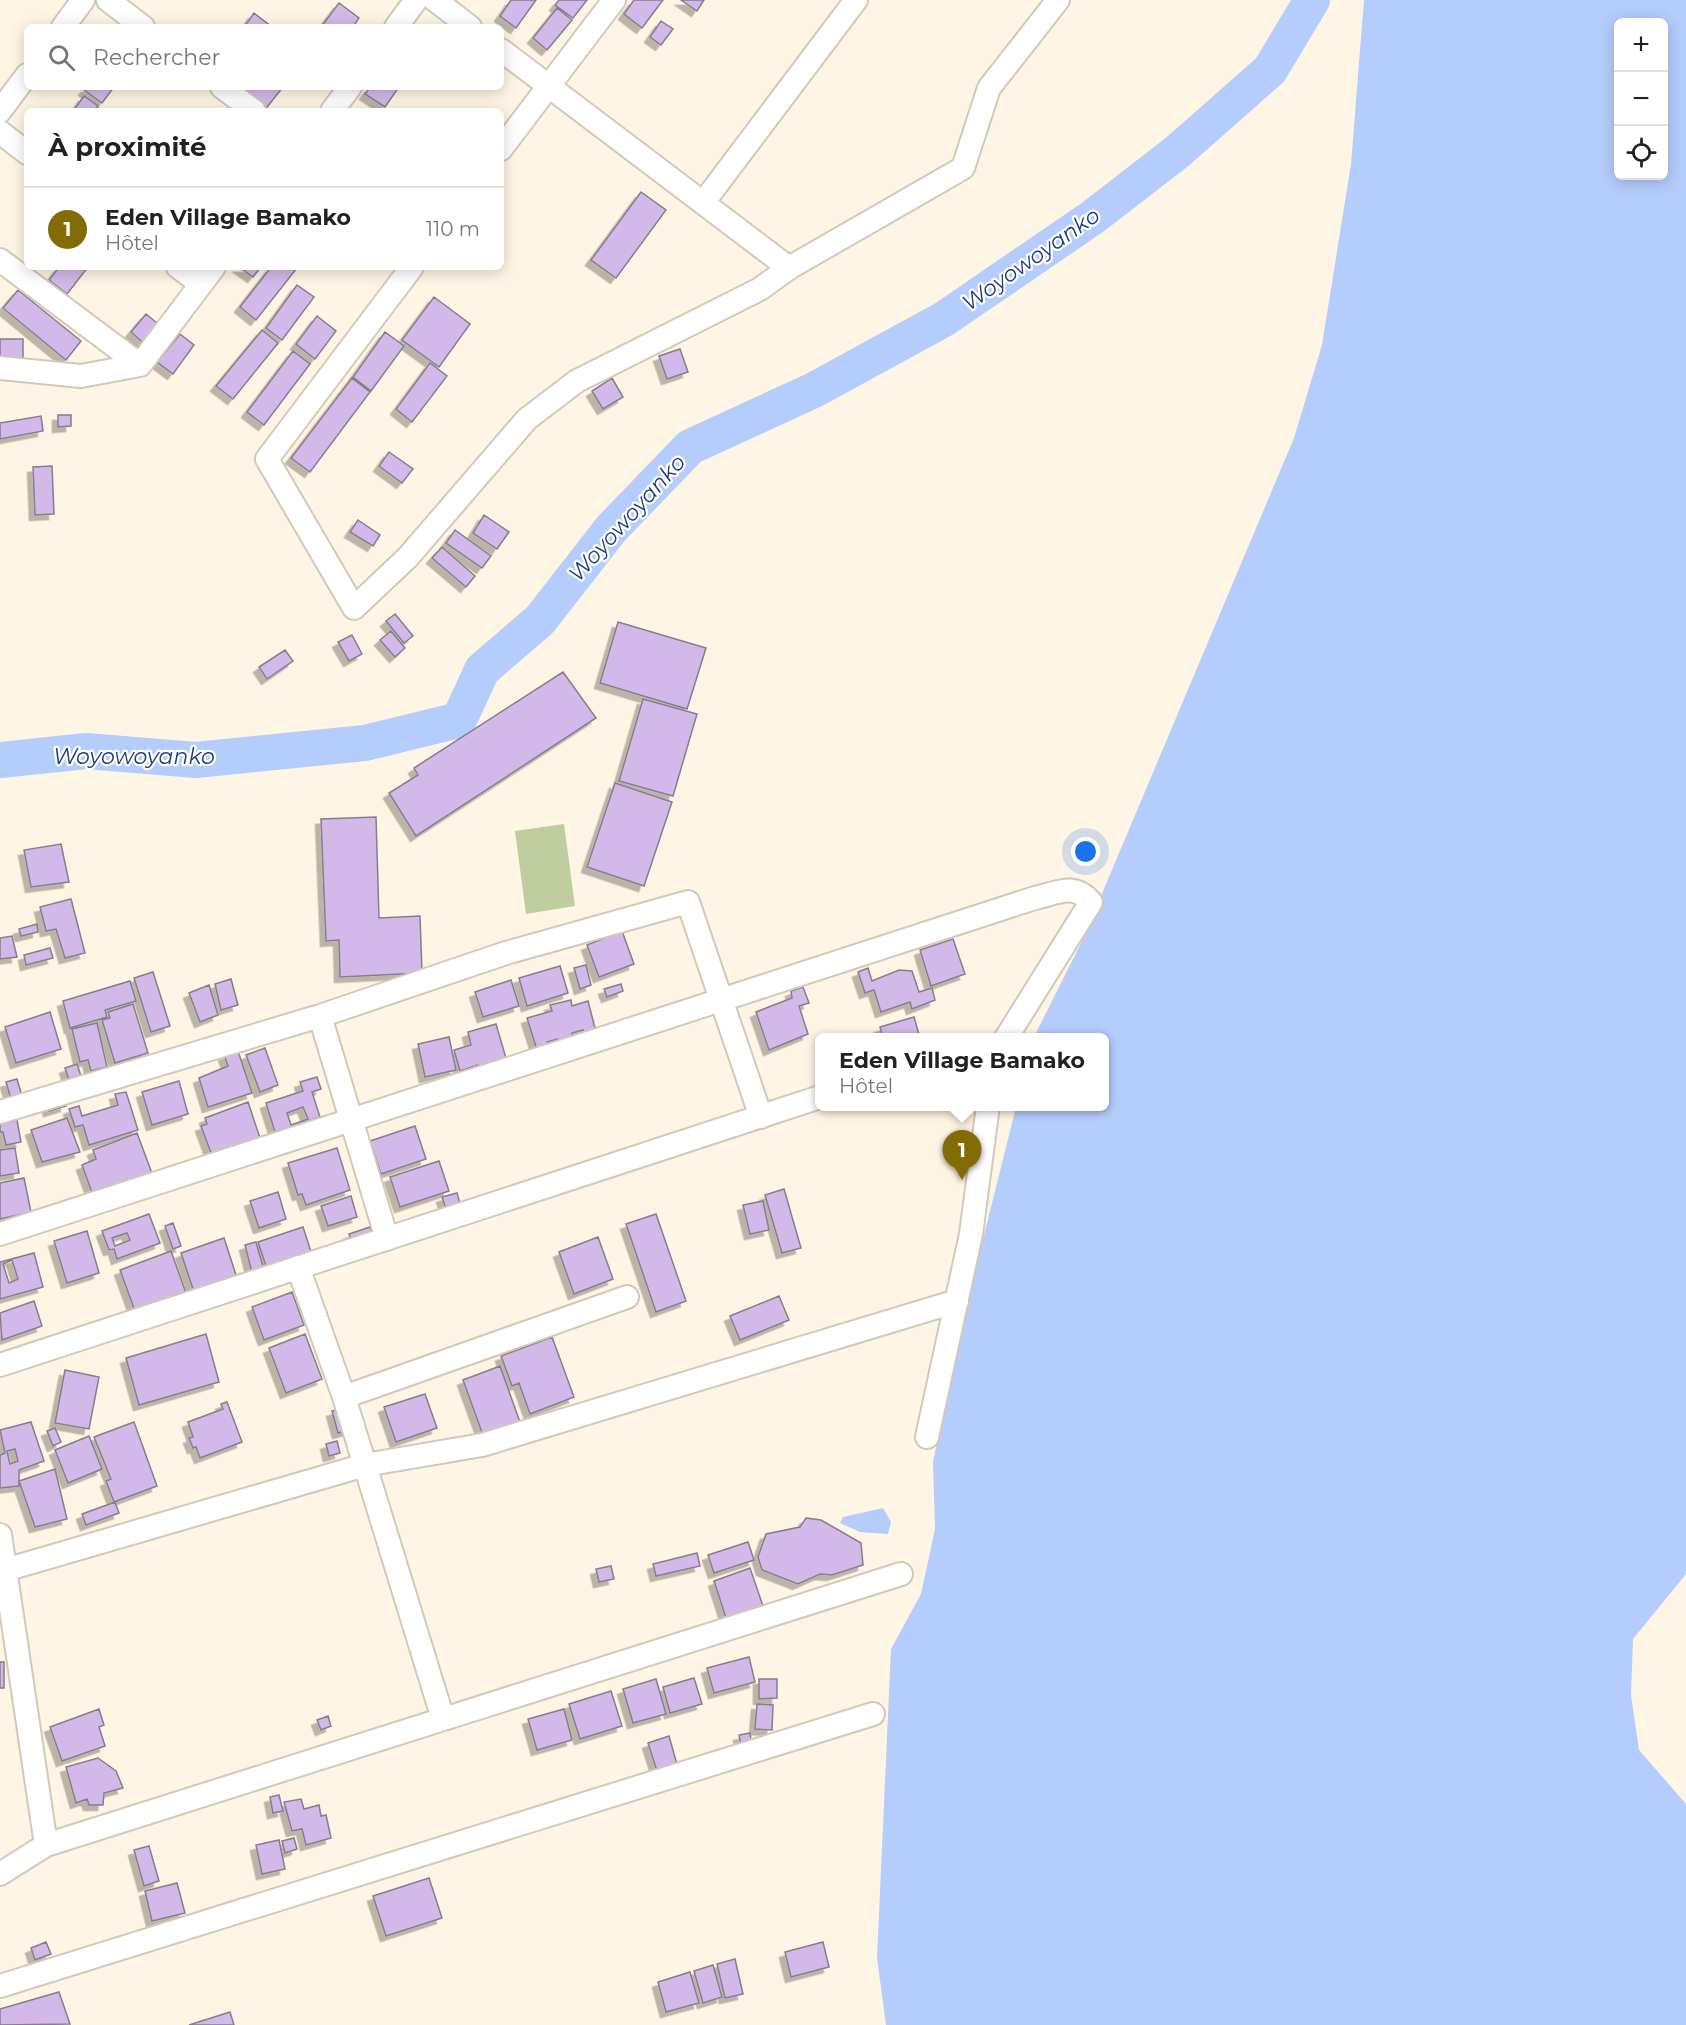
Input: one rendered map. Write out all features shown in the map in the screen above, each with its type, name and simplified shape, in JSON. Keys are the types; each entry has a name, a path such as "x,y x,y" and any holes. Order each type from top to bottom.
{"street":[{"path":"65,24 83,0"},
{"path":"108,0 140,24"},
{"path":"398,24 416,0"},
{"path":"435,0 466,24"},
{"path":"504,145 614,0"},
{"path":"703,203 856,0"},
{"path":"410,270 267,459 354,608 408,557 527,419 577,381 760,289 789,268 963,168 989,88 1058,0"},
{"path":"504,52 789,268"},
{"path":"0,111 24,79"},
{"path":"226,90 250,108"},
{"path":"334,108 348,90"},
{"path":"0,132 24,151"},
{"path":"0,260 140,366"},
{"path":"0,368 81,376 140,366 208,276 188,270"},
{"path":"0,1234 1035,898 1073,889 1081,891 1091,902 1008,1033"},
{"path":"0,1112 320,1016 506,953 688,902 761,1117"},
{"path":"320,1016 387,1239"},
{"path":"0,1365 815,1098"},
{"path":"927,1437 971,1234 987,1111"},
{"path":"298,1268 344,1397 443,1719"},
{"path":"344,1397 627,1297"},
{"path":"5,1570 365,1465 482,1445 957,1301"},
{"path":"0,1535 46,1845"},
{"path":"0,1874 46,1845 901,1574"},
{"path":"0,1986 873,1714"}],"green space":[{"path":"564,824 575,906 526,914 515,831"}],"water":[{"path":"1364,0 1686,0 1686,1574 1633,1639 1631,1695 1639,1750 1686,1804 1686,2025 886,2025 877,1958 891,1649 921,1594 935,1529 933,1462 957,1343 1015,1111 1109,1111 1109,1033 1036,1033 1082,941 1294,438 1322,345 1351,164"},
{"path":"883,1508 891,1522 888,1534 860,1532 840,1523 843,1517"}],"building":[{"path":"511,0 536,0 516,28 500,16"},
{"path":"559,0 587,0 573,18 555,5"},
{"path":"634,0 663,0 642,28 624,14"},
{"path":"681,0 704,0 697,11"},
{"path":"339,3 359,18 355,24 323,24"},
{"path":"557,8 572,20 547,50 533,38"},
{"path":"254,13 268,24 246,24"},
{"path":"661,21 673,29 661,45 650,37"},
{"path":"84,90 112,90 102,103"},
{"path":"235,90 281,90 266,108 260,108"},
{"path":"368,90 397,90 385,107 365,94"},
{"path":"84,96 98,106 96,108 75,108"},
{"path":"641,192 666,210 616,278 591,260"},
{"path":"57,270 86,270 67,294 49,280"},
{"path":"243,270 259,270 253,277"},
{"path":"269,270 295,270 256,320 240,307"},
{"path":"297,285 314,297 282,340 266,328"},
{"path":"18,290 81,341 66,360 3,308"},
{"path":"434,297 470,324 439,367 402,340"},
{"path":"146,314 162,327 147,346 131,332"},
{"path":"317,316 336,331 315,359 296,344"},
{"path":"262,330 278,343 233,399 216,386"},
{"path":"385,332 404,346 371,391 353,377"},
{"path":"180,334 194,345 173,374 157,362"},
{"path":"0,339 23,339 23,361 0,361"},
{"path":"680,349 688,372 667,379 659,356"},
{"path":"293,351 310,364 264,425 247,412"},
{"path":"430,363 447,376 412,422 396,409"},
{"path":"352,378 370,392 310,472 291,458"},
{"path":"612,378 623,397 603,409 592,391"},
{"path":"58,415 71,415 71,426 58,427"},
{"path":"41,416 43,431 0,439 0,423"},
{"path":"389,452 413,469 402,483 379,466"},
{"path":"52,466 54,514 35,515 33,467"},
{"path":"484,515 509,532 497,549 473,533"},
{"path":"358,520 380,535 373,546 350,532"},
{"path":"455,530 491,556 482,568 446,543"},
{"path":"442,547 475,576 466,587 432,558"},
{"path":"395,614 413,636 404,643 386,621"},
{"path":"618,622 706,648 687,709 600,683"},
{"path":"391,631 405,648 395,657 380,640"},
{"path":"352,635 362,654 349,661 338,642"},
{"path":"285,650 293,661 267,679 259,667"},
{"path":"563,672 596,718 416,836 389,793 418,775 414,768"},
{"path":"643,699 697,714 673,796 619,781"},
{"path":"615,783 672,802 644,886 587,867"},
{"path":"376,817 379,918 420,916 422,973 340,977 339,940 326,941 321,819"},
{"path":"61,844 69,882 31,887 24,850"},
{"path":"71,899 85,953 65,958 56,929 46,931 40,907"},
{"path":"37,924 38,932 21,936 19,929"},
{"path":"622,931 634,964 599,977 587,945"},
{"path":"12,936 17,957 0,959 0,938"},
{"path":"953,939 965,974 931,986 920,950"},
{"path":"50,948 53,958 26,965 24,955"},
{"path":"586,965 591,985 580,989 574,968"},
{"path":"560,966 568,993 527,1006 519,978"},
{"path":"868,968 872,981 899,970 912,971 919,992 932,988 935,1000 912,1009 910,1002 881,1012 874,990 865,993 858,972"},
{"path":"153,972 170,1026 151,1032 134,978"},
{"path":"231,979 238,1005 221,1010 215,984"},
{"path":"511,980 519,1006 483,1017 475,992"},
{"path":"130,981 136,1001 105,1010 107,1017 70,1028 63,1001"},
{"path":"621,984 623,991 607,997 604,989"},
{"path":"209,985 218,1015 200,1022 189,993"},
{"path":"803,987 809,1003 799,1006 808,1034 769,1050 756,1012 792,998 791,991"},
{"path":"571,1000 572,1006 588,1001 596,1032 585,1035 583,1030 572,1033 573,1042 560,1046 558,1039 547,1042 548,1047 537,1050 527,1018 552,1011 550,1005"},
{"path":"133,1004 148,1053 115,1063 102,1020 110,1018 108,1012"},
{"path":"50,1012 61,1049 16,1063 5,1027"},
{"path":"914,1017 919,1033 882,1033 880,1027"},
{"path":"97,1023 107,1067 91,1071 88,1060 80,1062 72,1029"},
{"path":"496,1024 508,1065 480,1074 478,1065 460,1071 454,1050 471,1045 468,1032"},
{"path":"449,1037 456,1070 425,1077 418,1044"},
{"path":"265,1048 278,1085 260,1092 246,1055"},
{"path":"238,1051 252,1093 208,1107 199,1078 228,1066 224,1055"},
{"path":"77,1064 81,1076 69,1080 65,1068"},
{"path":"317,1077 321,1089 312,1092 320,1117 275,1132 266,1103 303,1091 300,1082","holes":["303,1107 308,1119 291,1125 287,1113"]},
{"path":"17,1079 22,1096 11,1099 6,1082"},
{"path":"179,1081 188,1114 152,1125 142,1092"},
{"path":"126,1092 138,1130 89,1145 83,1125 75,1127 69,1109 79,1106 82,1116 118,1105 115,1094"},
{"path":"63,1095 66,1106 49,1111 46,1100"},
{"path":"248,1102 262,1144 214,1161 201,1126 207,1124 205,1118"},
{"path":"67,1118 80,1152 42,1162 31,1130"},
{"path":"17,1120 21,1142 6,1145 3,1132 0,1132 0,1124"},
{"path":"415,1126 426,1159 381,1174 370,1141"},
{"path":"137,1133 153,1176 94,1198 82,1165 96,1159 93,1150"},
{"path":"15,1148 19,1173 0,1176 0,1150"},
{"path":"337,1148 350,1190 306,1205 302,1194 298,1195 288,1163"},
{"path":"439,1161 449,1191 400,1207 390,1177"},
{"path":"24,1178 31,1212 0,1219 0,1183"},
{"path":"784,1189 801,1248 782,1253 765,1195"},
{"path":"278,1192 286,1219 259,1228 250,1201"},
{"path":"457,1193 461,1207 447,1212 442,1197"},
{"path":"351,1196 357,1217 328,1226 321,1206"},
{"path":"763,1201 769,1230 750,1234 743,1205"},
{"path":"149,1214 160,1243 117,1259 114,1249 109,1250 102,1231","holes":["127,1233 130,1240 115,1246 112,1238"]},
{"path":"656,1214 686,1301 656,1312 626,1224"},
{"path":"173,1223 181,1246 173,1249 165,1226"},
{"path":"303,1227 313,1258 268,1272 258,1242"},
{"path":"370,1227 374,1238 353,1245 349,1234"},
{"path":"87,1231 99,1273 67,1283 54,1241"},
{"path":"598,1237 613,1279 574,1294 559,1252"},
{"path":"224,1238 237,1278 194,1292 181,1253"},
{"path":"256,1242 264,1270 252,1273 245,1245"},
{"path":"171,1251 186,1293 135,1311 120,1270"},
{"path":"34,1253 43,1287 0,1299 0,1262","holes":["12,1260 18,1279 9,1283 3,1264"]},
{"path":"292,1292 304,1325 264,1340 252,1307"},
{"path":"779,1296 789,1320 740,1340 730,1316"},
{"path":"34,1301 42,1326 2,1340 0,1313"},
{"path":"206,1334 219,1382 139,1405 126,1358"},
{"path":"305,1334 322,1379 286,1393 269,1348"},
{"path":"552,1337 574,1397 530,1414 519,1383 512,1386 501,1356"},
{"path":"500,1366 521,1425 484,1438 463,1380"},
{"path":"65,1370 99,1377 89,1429 55,1423"},
{"path":"425,1394 437,1428 396,1442 384,1407"},
{"path":"227,1402 242,1442 200,1458 189,1438 193,1437 188,1422 223,1409 221,1404"},
{"path":"343,1408 349,1430 338,1433 332,1411"},
{"path":"31,1422 44,1461 19,1470 19,1486 0,1488 0,1455 5,1453 0,1430","holes":["15,1449 18,1461 10,1464 7,1451"]},
{"path":"134,1422 157,1486 114,1502 106,1481 111,1479 94,1437"},
{"path":"55,1428 61,1442 53,1446 47,1431"},
{"path":"89,1436 102,1469 68,1483 55,1450"},
{"path":"337,1441 340,1453 329,1456 326,1444"},
{"path":"55,1469 67,1519 35,1527 19,1481"},
{"path":"115,1502 119,1513 86,1525 82,1514"},
{"path":"806,1518 821,1520 861,1543 863,1565 832,1575 820,1574 798,1584 762,1570 758,1557 766,1534 800,1527"},
{"path":"748,1542 754,1560 714,1573 708,1555"},
{"path":"697,1553 700,1566 656,1576 653,1564"},
{"path":"611,1566 614,1579 599,1582 596,1569"},
{"path":"750,1568 764,1609 727,1621 714,1581"},
{"path":"749,1657 755,1682 714,1693 707,1668"},
{"path":"0,1662 4,1662 4,1688 0,1688"},
{"path":"694,1678 702,1704 670,1713 663,1687"},
{"path":"656,1679 666,1714 633,1723 623,1689"},
{"path":"759,1679 777,1679 777,1698 759,1699"},
{"path":"611,1691 622,1726 580,1739 569,1704"},
{"path":"757,1704 773,1705 772,1730 755,1729"},
{"path":"99,1709 104,1725 99,1727 105,1746 62,1761 50,1727"},
{"path":"564,1709 572,1740 537,1750 528,1719"},
{"path":"328,1716 331,1726 321,1730 317,1720"},
{"path":"750,1733 752,1747 742,1750 739,1735"},
{"path":"669,1736 678,1768 658,1774 648,1743"},
{"path":"98,1758 116,1771 123,1788 104,1793 103,1805 89,1805 87,1799 76,1803 66,1767"},
{"path":"279,1795 283,1811 273,1813 270,1797"},
{"path":"301,1799 304,1809 319,1805 321,1816 326,1815 331,1838 306,1845 302,1829 292,1831 284,1802"},
{"path":"294,1838 297,1849 285,1853 282,1841"},
{"path":"279,1840 285,1869 262,1874 256,1845"},
{"path":"149,1846 159,1881 144,1886 134,1850"},
{"path":"429,1878 442,1918 386,1936 373,1896"},
{"path":"177,1883 185,1913 152,1921 145,1891"},
{"path":"46,1942 51,1954 35,1960 31,1948"},
{"path":"823,1942 829,1967 791,1977 785,1952"},
{"path":"735,1959 743,1994 725,1998 717,1964"},
{"path":"713,1965 722,1997 703,2003 694,1971"},
{"path":"690,1972 699,2003 666,2012 658,1982"},
{"path":"59,1992 70,2024 0,2025 0,2009"},
{"path":"230,2012 234,2025 189,2025"}],"waterway":[{"name":"Woyowoyanko","path":"0,760 86,751 196,760 365,743 459,720 482,670 540,620 611,529 690,447 814,390 944,319 1093,217 1177,152 1270,70 1312,0"}],"place":[{"name":"Eden Village Bamako","path":"962,1180"}]}
